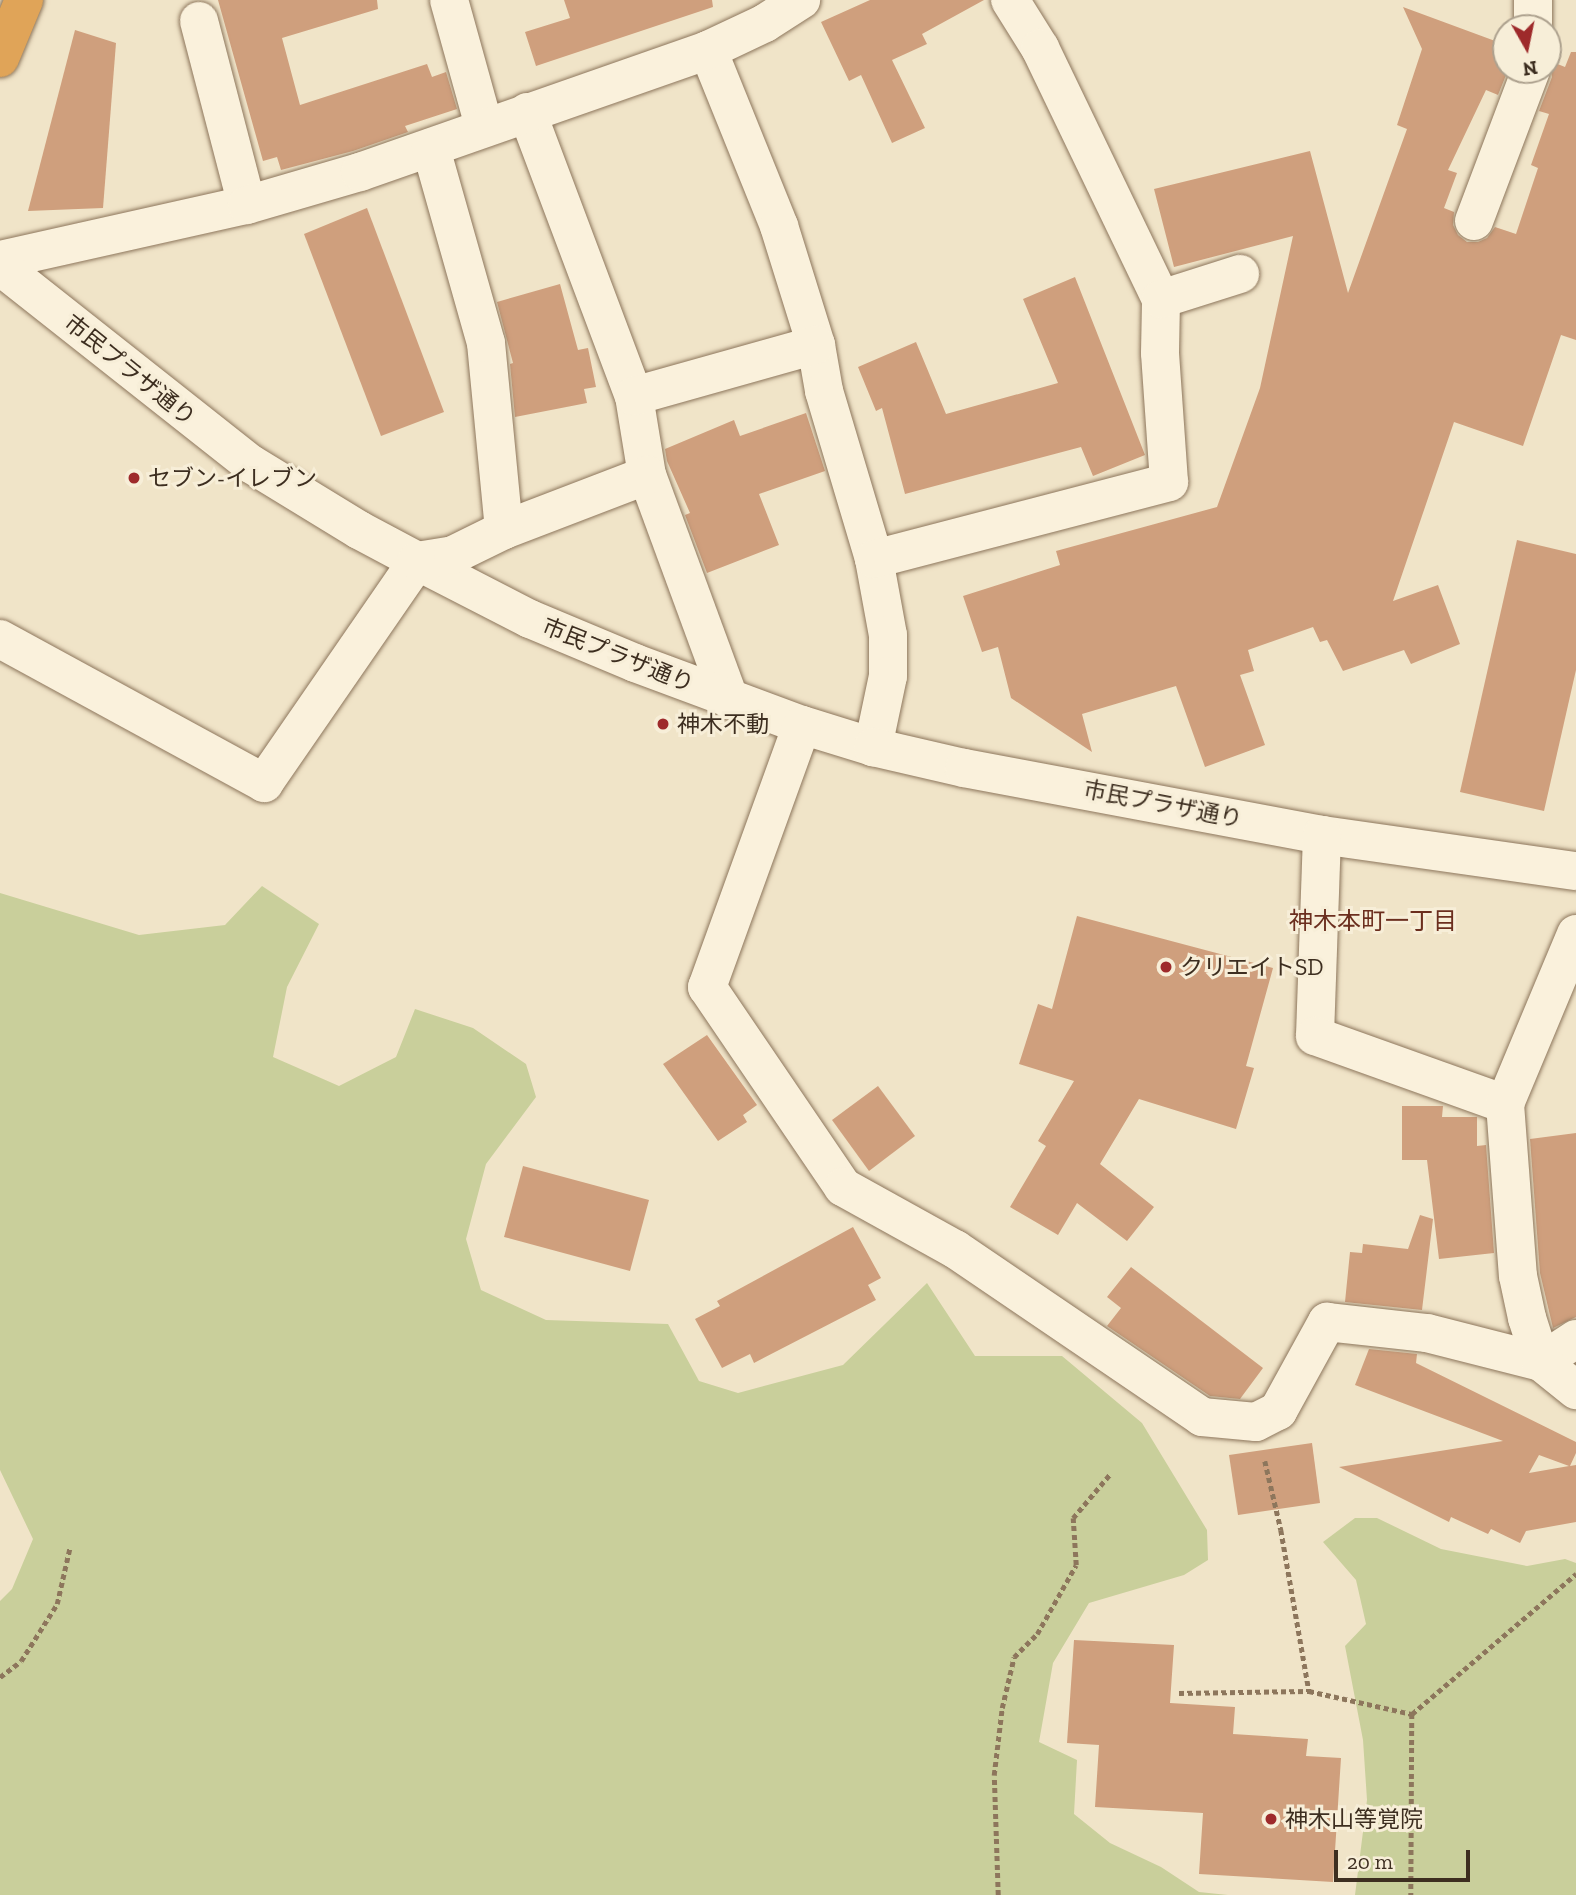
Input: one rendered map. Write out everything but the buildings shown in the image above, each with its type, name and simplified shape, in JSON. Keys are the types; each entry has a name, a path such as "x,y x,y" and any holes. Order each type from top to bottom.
{"highway":[{"path":"0,58 24,0"}],"street":[{"path":"449,0 484,127"},
{"path":"0,260 247,205 431,148 484,127 708,50 765,23 801,0"},
{"path":"874,559 1169,482 1160,354 1161,299 1040,48 1010,0"},
{"path":"199,21 247,205"},
{"path":"708,50 779,226 817,345 824,391 874,559 888,635 888,676 873,747"},
{"path":"1474,221 1526,84"},
{"path":"527,112 634,396 647,475 730,700"},
{"path":"431,148 486,343 504,530"},
{"name":"市民プラザ通り","path":"0,266 251,464 359,530 530,619 730,700 873,747 964,768 1322,835 1576,872"},
{"path":"1161,299 1240,274"},
{"path":"634,396 817,345"},
{"path":"0,639 264,783 417,561 453,555 504,530 647,475"},
{"path":"802,725 708,987 843,1187 955,1249 1202,1417 1256,1422 1278,1411 1327,1322 1427,1333 1541,1362 1576,1390"},
{"path":"1322,835 1315,1036 1505,1104"},
{"path":"1541,1362 1518,1276 1505,1104 1576,934"},
{"path":"1541,1362 1576,1339"}],"path":[{"path":"1256,1422 1281,1530 1309,1691"},
{"path":"998,1895 994,1775 1002,1708 1014,1657 1037,1634 1076,1565 1073,1518 1110,1474"},
{"path":"0,1677 21,1661 57,1604 70,1547"},
{"path":"1411,1895 1412,1714 1576,1574"},
{"path":"1179,1693 1309,1691 1412,1714"}],"green space":[{"path":"262,886 319,924 287,987 273,1057 339,1086 396,1057 415,1009 473,1028 526,1064 536,1097 486,1164 466,1239 481,1290 546,1320 668,1324 699,1381 738,1393 843,1365 927,1283 975,1356 1062,1356 1142,1423 1207,1530 1208,1560 1184,1575 1089,1603 1053,1663 1039,1742 1077,1760 1074,1814 1110,1843 1161,1867 1199,1892 1228,1895 0,1895 0,1601 12,1589 33,1539 0,1470 0,893 139,935 225,925"},
{"path":"1355,1518 1377,1518 1441,1549 1527,1566 1565,1559 1576,1563 1576,1895 1355,1895 1367,1800 1363,1740 1345,1646 1366,1624 1356,1580 1323,1542"}],"place":[{"name":"セブン-イレブン","path":"134,478"},
{"name":"神木不動","path":"663,724"},
{"name":"クリエイトSD","path":"1166,967"},
{"name":"神木山等覚院","path":"1271,1819"}],"district":[{"name":"神木本町一丁目","path":"1373,921"}]}
